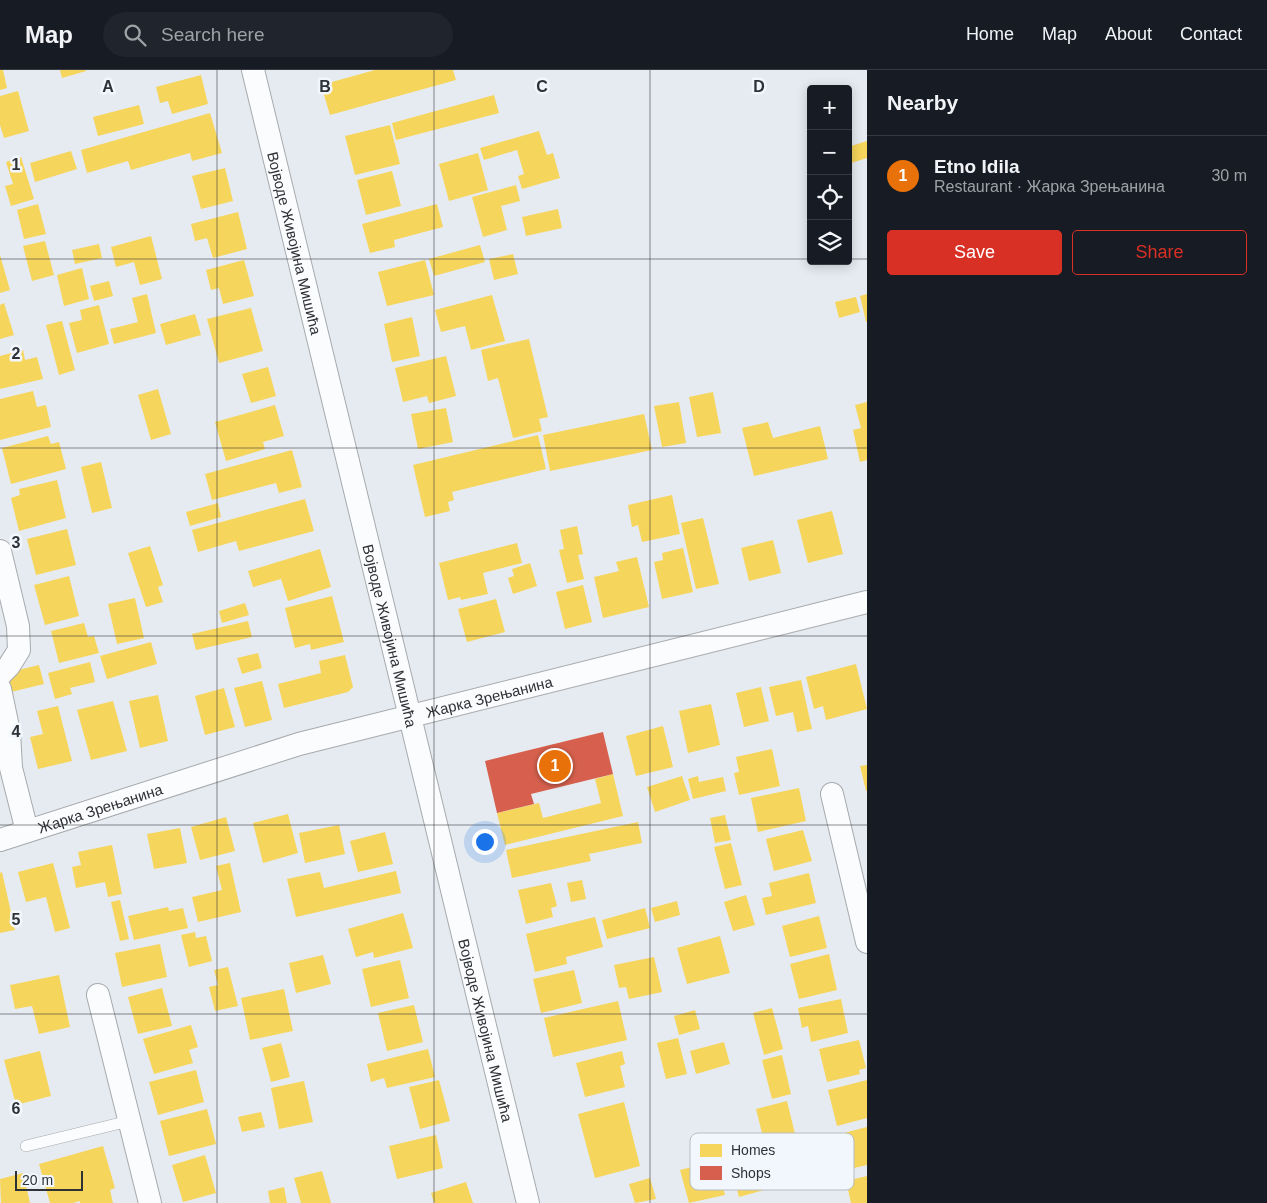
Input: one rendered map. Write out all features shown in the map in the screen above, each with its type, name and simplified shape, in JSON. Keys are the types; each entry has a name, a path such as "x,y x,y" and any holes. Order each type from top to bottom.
{"street":[{"name":"Војводе Живојина Мишића","path":"253,70 528,1203"},
{"path":"0,551 18,626 19,650 9,666 0,675"},
{"name":"Жарка Зрењанина","path":"0,840 299,744 867,602"},
{"path":"0,689 9,732 11,768 27,831"},
{"path":"832,794 867,942"},
{"path":"98,995 150,1203"}],"lane":[{"path":"26,1146 129,1121"}],"building: Homes":[{"path":"0,70 3,70 7,88 0,90"},
{"path":"60,70 86,70 86,71 62,78"},
{"path":"375,70 453,70 456,80 330,115 321,85"},
{"path":"201,75 208,104 172,114 168,101 160,103 156,87"},
{"path":"18,91 29,131 4,138 0,125 0,96"},
{"path":"494,95 499,113 396,140 392,123"},
{"path":"139,105 144,124 98,136 93,117"},
{"path":"210,113 222,153 192,161 190,153 131,170 128,161 87,173 81,150"},
{"path":"390,125 400,164 355,175 345,136"},
{"path":"539,131 547,155 553,153 560,178 522,189 518,176 524,174 517,150 484,160 480,148"},
{"path":"867,141 867,158 852,163 852,146"},
{"path":"71,151 77,169 35,182 30,163"},
{"path":"478,153 488,190 449,201 439,164"},
{"path":"21,157 34,199 11,206 5,186 13,184 6,162"},
{"path":"225,168 233,201 201,209 192,176"},
{"path":"392,171 401,206 366,215 357,180"},
{"path":"516,185 520,201 501,206 507,230 483,237 472,197"},
{"path":"38,204 46,234 24,239 17,210"},
{"path":"437,204 443,227 394,240 395,247 370,253 362,224"},
{"path":"558,209 562,228 526,236 522,217"},
{"path":"238,212 247,249 213,258 207,238 195,241 191,224"},
{"path":"151,236 162,279 140,285 134,262 116,267 111,247"},
{"path":"45,241 54,275 32,281 23,246"},
{"path":"99,244 102,258 75,264 72,250"},
{"path":"480,245 485,262 434,276 429,259"},
{"path":"513,254 518,274 494,280 489,259"},
{"path":"0,255 10,290 0,293"},
{"path":"244,260 254,296 223,304 219,288 211,290 206,270"},
{"path":"425,260 434,295 387,306 378,272"},
{"path":"82,268 89,299 64,306 57,275"},
{"path":"109,281 113,296 94,301 90,286"},
{"path":"147,294 156,333 114,344 110,329 138,322 132,298"},
{"path":"867,294 867,322 866,322 860,296"},
{"path":"492,295 505,341 471,350 465,326 441,332 435,310"},
{"path":"856,297 860,312 839,318 835,302"},
{"path":"4,303 14,335 0,339 0,305"},
{"path":"99,305 109,344 77,353 69,323 82,320 80,310"},
{"path":"251,308 263,351 219,363 207,319"},
{"path":"195,314 201,335 166,345 160,324"},
{"path":"412,317 420,356 392,362 384,324"},
{"path":"62,321 75,370 59,375 46,325"},
{"path":"529,339 548,417 539,419 542,431 513,438 498,378 488,381 481,350"},
{"path":"23,350 25,360 37,357 43,379 0,389 0,356"},
{"path":"446,356 456,396 429,403 427,396 403,402 395,368"},
{"path":"268,367 276,396 251,403 242,374"},
{"path":"158,389 171,434 151,440 138,395"},
{"path":"33,391 37,407 46,405 51,427 0,440 0,399"},
{"path":"713,392 721,433 697,437 689,397"},
{"path":"679,402 686,443 662,447 654,406"},
{"path":"867,402 867,460 860,462 853,430 861,428 855,405"},
{"path":"275,405 284,436 263,442 265,449 226,461 215,422"},
{"path":"446,408 453,442 418,449 411,414"},
{"path":"644,414 652,450 550,471 543,435"},
{"path":"768,422 773,438 820,426 828,459 754,476 742,428"},
{"path":"538,435 546,469 452,492 454,500 448,502 450,511 425,517 413,465"},
{"path":"48,436 51,444 59,442 66,469 11,484 2,448"},
{"path":"292,450 302,487 279,493 276,483 212,500 205,474"},
{"path":"101,462 112,508 92,513 81,467"},
{"path":"57,480 66,518 19,531 11,498 20,495 19,489"},
{"path":"672,495 680,534 642,542 638,525 632,527 628,505"},
{"path":"305,499 314,531 239,551 236,541 198,552 192,530"},
{"path":"218,503 221,517 190,526 186,512"},
{"path":"832,511 843,554 808,563 797,520"},
{"path":"703,518 719,584 696,589 681,523"},
{"path":"577,526 583,554 578,555 584,579 567,583 559,550 564,549 560,530"},
{"path":"67,529 76,565 36,575 27,539"},
{"path":"773,540 781,573 749,581 741,548"},
{"path":"517,543 522,563 483,573 488,594 461,600 460,597 448,600 439,563"},
{"path":"150,546 163,585 158,587 163,602 146,607 128,553"},
{"path":"683,548 693,592 662,599 654,562 663,560 662,553"},
{"path":"320,549 331,587 288,601 281,579 253,587 248,571"},
{"path":"637,557 649,607 603,618 594,577 619,571 616,562"},
{"path":"530,563 537,586 513,594 508,578 514,576 512,569"},
{"path":"69,576 79,616 45,625 34,585"},
{"path":"583,585 592,622 565,629 556,592"},
{"path":"332,596 344,642 311,650 310,644 295,648 285,608"},
{"path":"135,598 144,638 117,644 108,604"},
{"path":"496,599 505,632 467,642 458,609"},
{"path":"245,603 249,615 222,623 219,611"},
{"path":"248,621 252,637 196,650 192,634"},
{"path":"84,623 88,637 94,636 99,653 59,663 51,631"},
{"path":"151,642 157,664 107,679 100,656"},
{"path":"258,653 262,668 242,674 237,658"},
{"path":"345,655 353,687 348,692 284,708 278,684 321,673 319,661"},
{"path":"90,662 95,682 70,688 72,694 55,699 48,673"},
{"path":"856,664 867,709 826,720 823,706 814,709 806,677"},
{"path":"39,665 44,684 11,692 6,673"},
{"path":"801,680 812,729 797,732 793,712 776,716 769,687"},
{"path":"262,681 272,720 245,727 234,688"},
{"path":"761,687 769,721 744,727 736,693"},
{"path":"224,688 235,727 205,735 195,696"},
{"path":"158,695 168,741 140,748 129,701"},
{"path":"113,701 127,751 91,760 77,710"},
{"path":"711,704 720,745 688,753 679,711"},
{"path":"58,706 72,761 38,769 30,737 43,734 37,711"},
{"path":"663,726 673,767 636,776 626,736"},
{"path":"772,749 780,786 739,795 734,773 739,772 736,757"},
{"path":"867,765 867,791 866,791 860,766"},
{"path":"613,774 623,816 505,845 497,813 539,803 543,818 601,803 595,779"},
{"path":"682,776 690,800 655,812 647,787"},
{"path":"698,776 699,782 723,777 726,791 693,799 688,779"},
{"path":"799,788 806,821 758,832 751,798"},
{"path":"288,814 298,853 263,863 253,823"},
{"path":"725,815 731,840 715,843 710,818"},
{"path":"226,817 235,851 200,860 191,827"},
{"path":"638,822 642,843 589,854 591,861 512,878 506,850"},
{"path":"339,825 345,854 305,863 299,833"},
{"path":"180,828 187,863 154,869 147,834"},
{"path":"803,830 812,861 774,871 766,839"},
{"path":"385,832 393,864 358,872 350,841"},
{"path":"731,843 742,885 725,889 714,847"},
{"path":"112,845 122,894 108,897 105,882 76,888 72,867 81,865 78,852"},
{"path":"53,863 70,928 55,932 46,897 26,902 18,872"},
{"path":"230,863 241,912 198,922 192,897 222,890 216,866"},
{"path":"396,871 401,893 296,917 287,879 320,872 324,888"},
{"path":"2,872 15,930 0,933 0,873"},
{"path":"809,873 816,903 766,915 762,898 772,896 769,883"},
{"path":"582,880 586,899 571,902 567,883"},
{"path":"551,883 557,906 551,908 553,917 526,924 518,890"},
{"path":"746,895 755,925 733,931 724,902"},
{"path":"120,900 129,939 120,941 111,902"},
{"path":"677,901 680,915 655,922 651,908"},
{"path":"168,907 169,911 183,908 188,928 134,940 128,916"},
{"path":"645,908 650,928 607,939 602,920"},
{"path":"403,913 413,948 374,958 373,952 356,957 348,929"},
{"path":"819,916 827,948 790,957 782,926"},
{"path":"595,917 603,947 566,957 567,964 535,972 526,934"},
{"path":"195,932 196,938 206,936 212,961 189,967 181,935"},
{"path":"720,936 730,973 687,984 677,948"},
{"path":"160,944 167,977 122,987 115,953"},
{"path":"829,954 837,990 799,999 790,964"},
{"path":"323,955 331,984 296,993 289,963"},
{"path":"654,957 662,992 629,999 626,987 619,988 614,965"},
{"path":"400,960 409,998 371,1007 362,969"},
{"path":"228,967 238,1006 215,1011 209,987 218,985 214,970"},
{"path":"574,970 582,1003 541,1013 533,979"},
{"path":"59,975 70,1027 39,1034 32,1006 15,1009 10,985"},
{"path":"162,988 172,1026 138,1034 128,997"},
{"path":"284,989 293,1031 250,1040 241,998"},
{"path":"841,999 848,1033 811,1042 808,1026 802,1028 798,1008"},
{"path":"618,1001 627,1040 553,1057 544,1018"},
{"path":"414,1005 423,1042 387,1051 378,1013"},
{"path":"772,1008 783,1049 764,1055 753,1013"},
{"path":"695,1010 700,1029 679,1035 674,1016"},
{"path":"191,1025 198,1047 189,1050 193,1063 154,1074 143,1039"},
{"path":"678,1038 687,1074 666,1079 657,1043"},
{"path":"859,1040 866,1068 859,1070 860,1074 827,1082 819,1049"},
{"path":"724,1042 730,1064 696,1074 690,1051"},
{"path":"281,1043 290,1077 271,1082 262,1048"},
{"path":"428,1049 435,1077 387,1088 384,1078 371,1082 367,1064"},
{"path":"40,1051 51,1096 16,1105 4,1060"},
{"path":"622,1051 625,1064 620,1066 625,1087 585,1097 576,1063"},
{"path":"782,1055 791,1094 772,1099 762,1060"},
{"path":"196,1070 204,1102 158,1115 149,1082"},
{"path":"439,1080 450,1121 420,1129 409,1087"},
{"path":"867,1080 867,1118 837,1126 828,1090"},
{"path":"304,1081 313,1122 279,1129 271,1088"},
{"path":"787,1101 795,1133 762,1133 756,1109"},
{"path":"624,1102 640,1166 595,1178 578,1114"},
{"path":"207,1109 216,1144 169,1156 160,1121"},
{"path":"261,1112 265,1127 242,1132 238,1117"},
{"path":"867,1127 867,1165 854,1168 854,1133 844,1133"},
{"path":"436,1135 443,1168 397,1179 389,1146"},
{"path":"103,1146 115,1188 110,1190 113,1203 80,1203 80,1201 73,1203 50,1203 39,1164"},
{"path":"205,1155 216,1193 183,1202 172,1165"},
{"path":"690,1168 690,1190 724,1190 725,1195 689,1203 680,1170"},
{"path":"322,1171 331,1203 301,1203 294,1178"},
{"path":"23,1173 30,1203 1,1203 0,1179"},
{"path":"867,1176 867,1203 851,1203 848,1190 854,1190 854,1179"},
{"path":"650,1178 656,1199 635,1203 629,1184"},
{"path":"466,1182 473,1203 434,1203 431,1193"},
{"path":"284,1187 287,1203 270,1203 268,1191"},
{"path":"737,1190 764,1190 739,1197"}],"building: Shops":[{"path":"603,732 613,774 531,794 534,804 497,813 485,761"}],"place":[{"name":"Etno Idila","path":"555,766"}]}
